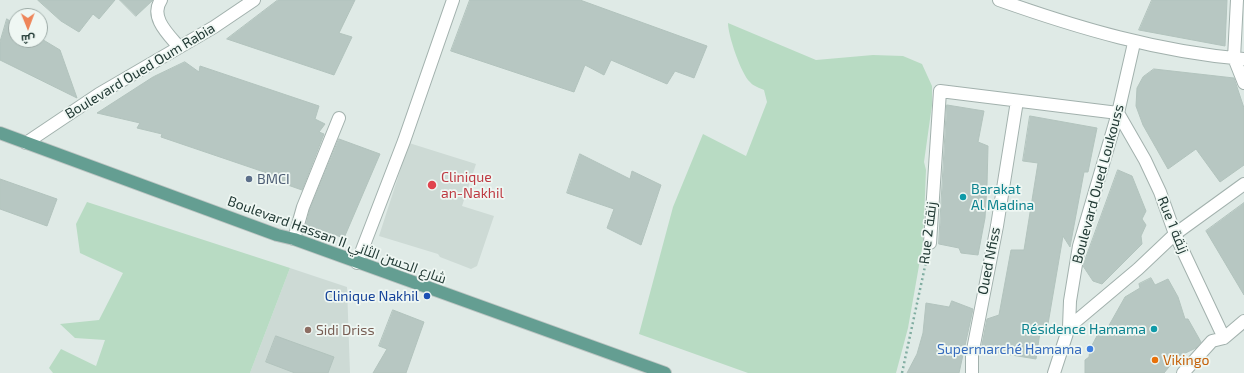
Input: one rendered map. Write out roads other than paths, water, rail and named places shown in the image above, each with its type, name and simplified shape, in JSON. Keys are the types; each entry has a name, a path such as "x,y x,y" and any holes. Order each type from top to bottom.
{"main road":[{"name":"Boulevard Hassan II شارع الحسن الثاني","path":"0,133 277,235 294,239 665,373"}],"street":[{"path":"161,0 157,10 158,19 179,48"},
{"name":"Boulevard Oued Oum Rabia","path":"26,143 99,94 179,48 254,0"},
{"path":"357,263 404,140 453,0"},
{"path":"999,0 1038,14 1134,43 1239,59"},
{"path":"1237,0 1239,59 1244,83"},
{"name":"Boulevard Oued Loukouss","path":"1054,373 1069,327 1070,301 1080,246 1118,114 1134,43"},
{"name":"Rue 2 زنقة","path":"930,243 940,91 1017,101"},
{"path":"1017,101 1118,114"},
{"name":"Oued Nfiss","path":"972,373 972,355 1017,101"},
{"name":"Rue 1 زنقة","path":"1118,114 1157,186 1175,234 1224,338"},
{"path":"294,239 303,208 339,118"},
{"path":"1069,327 1138,269 1175,234 1244,184"},
{"path":"1183,373 1212,341 1224,338 1244,321"}],"place":[{"name":"BMCI","path":"249,179"},
{"name":"Clinique an-Nakhil","path":"432,185"},
{"name":"Barakat Al Madina","path":"963,197"},
{"name":"Clinique Nakhil","path":"427,296"},
{"name":"Résidence Hamama","path":"1154,329"},
{"name":"Sidi Driss","path":"308,330"},
{"name":"Supermarché Hamama","path":"1090,349"},
{"name":"Vikingo","path":"1155,360"}]}
